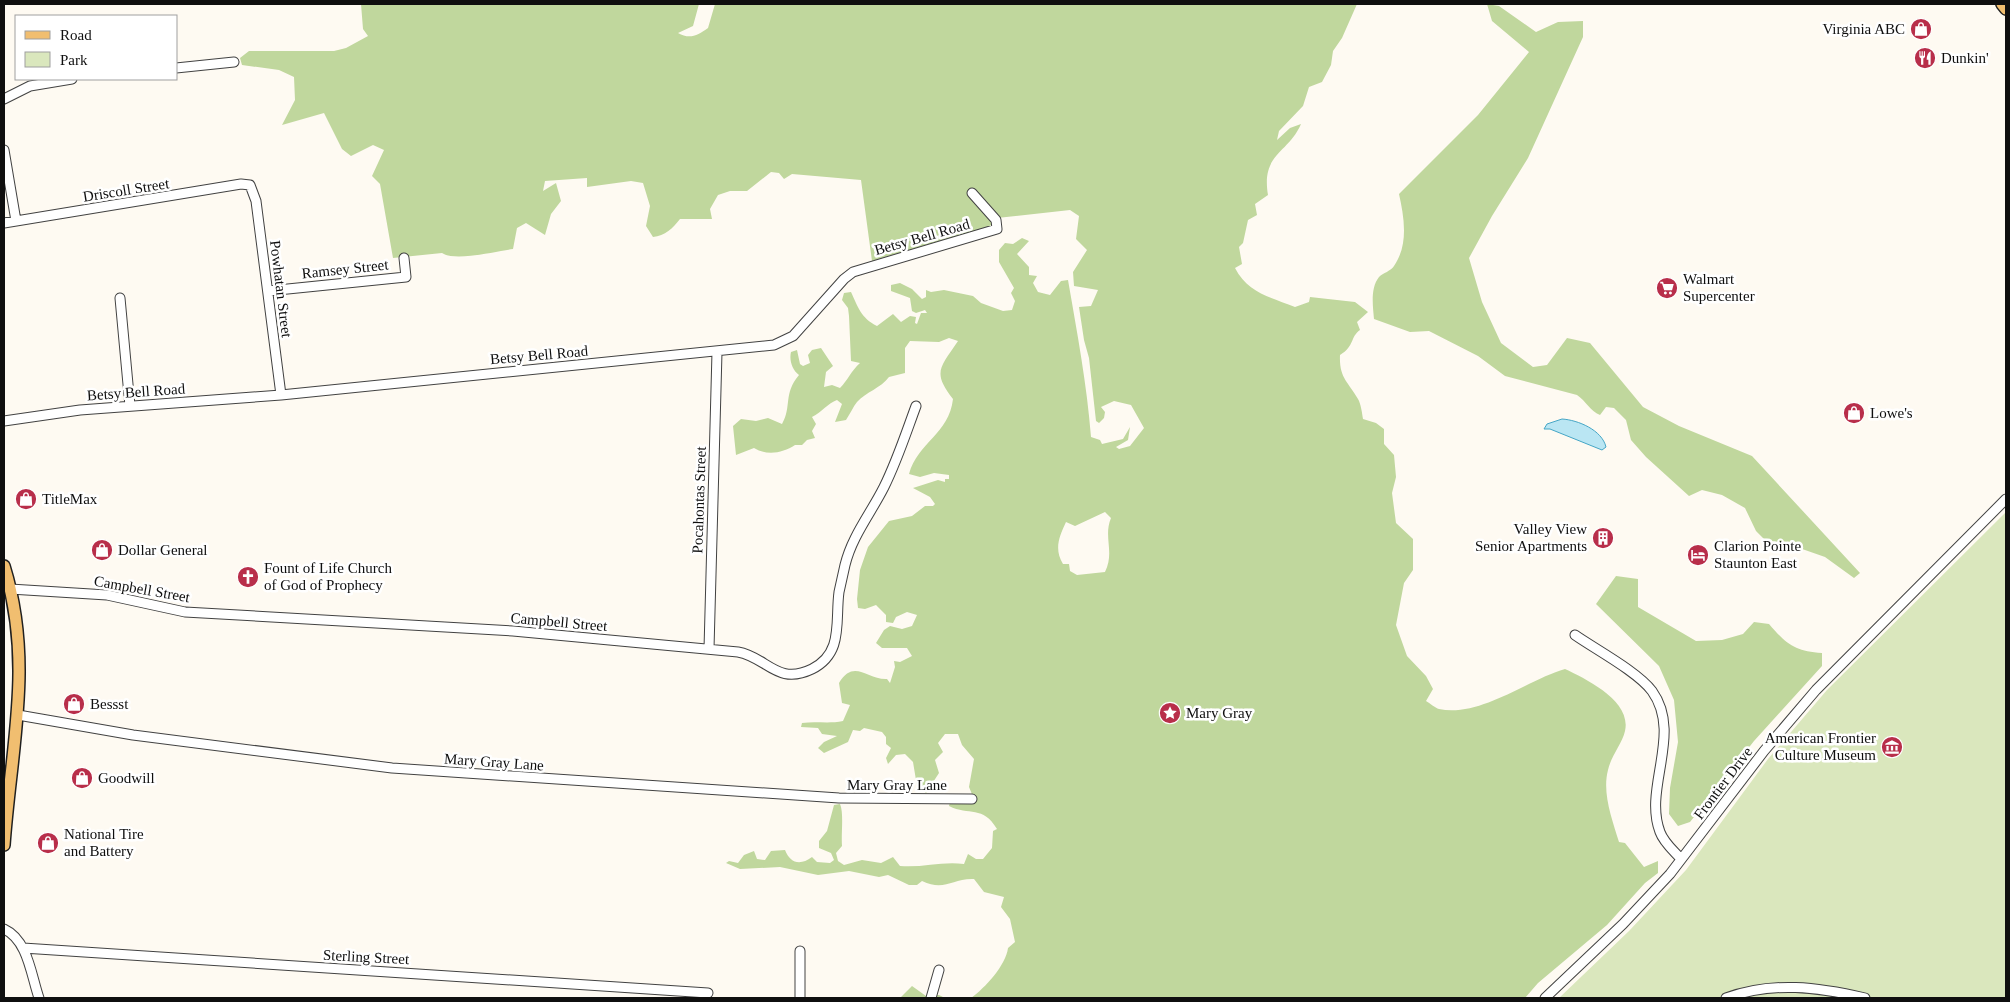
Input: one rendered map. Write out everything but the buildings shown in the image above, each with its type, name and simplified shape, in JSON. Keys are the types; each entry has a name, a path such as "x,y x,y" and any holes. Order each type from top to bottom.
{"main road":[{"path":"2002,4 2006,9"},
{"path":"4,845 18,715 20,647 10,589 5,573"}],"street":[{"path":"178,68 234,62"},
{"path":"4,99 30,86 66,80"},
{"path":"4,150 16,221"},
{"name":"Driscoll Street","path":"4,223 241,184 252,186"},
{"name":"Powhatan Street","path":"252,186 256,201 281,396"},
{"name":"Betsy Bell Road","path":"4,421 130,406 281,396 529,369 769,346 793,336 844,279 853,272 997,229 996,220 972,193"},
{"name":"Ramsey Street","path":"268,291 406,277 404,258"},
{"path":"120,298 130,406"},
{"name":"Pocahontas Street","path":"709,649 717,352"},
{"name":"Campbell Street","path":"10,589 107,595 185,612 513,631 709,649 744,653 770,669 789,674 811,669 826,658 834,646 837,637 839,592 848,556 858,532 884,488 916,406"},
{"name":"Frontier Drive","path":"1545,998 1624,924 1681,859 1798,710 2006,499"},
{"path":"1575,635 1640,679 1652,690 1658,702 1664,718 1664,736 1656,797 1660,832 1681,859"},
{"name":"Mary Gray Lane","path":"18,715 133,734 392,768 840,798 972,799"},
{"path":"4,929 16,936 23,948 39,998"},
{"name":"Sterling Street","path":"23,948 708,993"},
{"path":"800,951 800,998"},
{"path":"931,998 939,970"},
{"path":"1726,998 1758,989 1787,986 1821,989 1865,998"}],"green space":[{"path":"361,4 699,4 693,26 678,33 690,36 697,35 708,28 715,4 1357,4 1342,38 1333,51 1331,65 1322,82 1309,87 1303,106 1279,131 1277,140 1290,128 1301,124 1296,134 1277,155 1268,170 1268,195 1255,204 1257,215 1248,220 1243,243 1239,247 1242,264 1235,268 1253,289 1295,307 1309,302 1310,297 1355,302 1368,312 1357,322 1360,330 1345,352 1340,355 1340,363 1345,379 1359,401 1363,419 1376,423 1384,429 1384,444 1394,455 1396,477 1392,493 1396,523 1413,539 1413,570 1404,583 1396,625 1407,656 1426,676 1433,689 1426,701 1439,709 1470,708 1487,703 1565,669 1605,692 1622,710 1625,720 1624,736 1609,765 1606,779 1607,797 1613,824 1619,842 1625,843 1644,867 1658,861 1658,873 1645,883 1607,925 1538,983 1525,998 971,998 994,976 1003,962 1008,948 1015,942 1010,919 1001,907 1004,897 984,892 974,879 960,880 943,885 922,881 917,885 909,885 888,875 879,877 849,871 818,875 780,867 740,869 726,863 729,861 738,863 744,855 754,851 757,859 765,860 771,851 785,850 790,858 796,862 803,862 812,857 817,862 830,863 834,860 831,853 819,848 819,841 827,831 834,805 840,804 842,846 836,853 838,861 844,865 862,860 881,863 893,857 900,866 964,864 968,854 976,859 983,859 992,848 993,831 997,829 992,822 981,814 949,806 950,802 974,799 969,787 974,759 962,745 958,734 945,734 938,743 943,752 935,760 939,773 926,793 917,786 913,762 905,754 896,755 888,764 886,758 891,748 886,744 886,737 882,732 864,728 860,731 853,730 848,742 824,753 818,748 824,742 837,736 822,734 818,728 801,727 802,723 843,721 850,705 842,703 839,683 850,672 856,671 887,679 890,683 895,667 894,661 900,662 912,656 907,648 882,648 876,643 884,630 890,626 902,629 912,626 917,615 907,612 896,617 893,623 886,622 886,615 876,605 865,609 858,608 860,570 868,547 889,521 912,516 925,506 933,506 935,504 930,497 913,488 938,480 945,482 945,479 949,479 949,475 934,473 920,477 909,474 913,463 940,430 950,411 953,399 942,382 941,370 958,341 949,338 939,342 910,341 905,348 905,373 889,377 861,399 846,420 835,422 842,404 837,400 831,403 812,417 816,424 812,431 815,438 807,440 802,445 795,445 785,450 770,453 754,448 736,455 733,426 741,419 756,421 768,418 782,424 787,412 791,388 799,375 792,365 791,352 797,350 800,364 803,366 810,363 808,355 812,350 821,348 833,366 826,372 824,387 832,385 840,388 843,385 860,363 851,361 848,308 842,300 844,293 851,292 864,316 877,326 893,314 901,322 910,316 916,317 915,323 917,324 921,313 927,313 925,310 916,313 912,311 910,298 891,291 891,285 900,283 912,289 922,299 926,297 926,290 931,292 944,290 973,296 981,303 1003,311 1012,310 1015,301 1011,293 1014,288 999,262 999,250 1005,243 1013,244 1022,238 1029,241 1017,254 1029,267 1029,275 1037,276 1033,283 1038,292 1050,295 1061,281 1068,280 1084,378 1091,437 1100,440 1102,444 1123,439 1130,427 1128,440 1116,447 1119,449 1130,446 1144,428 1131,405 1114,401 1101,407 1105,412 1104,418 1099,423 1096,421 1089,358 1079,307 1091,306 1098,290 1074,286 1073,272 1087,250 1076,239 1079,216 1070,210 997,218 990,226 872,261 861,180 792,174 784,179 779,173 771,172 747,191 730,191 718,195 710,209 712,219 680,219 668,231 653,237 646,226 650,206 643,183 631,181 587,187 587,178 545,181 543,191 556,183 561,201 551,214 545,235 526,223 517,228 513,249 466,256 442,253 393,258 380,184 372,176 384,150 373,145 351,156 342,149 324,113 282,125 295,100 294,77 279,70 242,65 240,58 249,51 334,51 346,48 368,36 363,29","holes":["1105,512 1111,518 1108,532 1109,558 1105,572 1077,575 1070,571 1069,564 1063,564 1060,559 1058,548 1066,522 1075,526"]},
{"path":"1487,4 1499,6 1536,32 1558,22 1583,21 1583,37 1528,158 1492,216 1469,258 1482,302 1501,343 1533,367 1547,365 1567,338 1590,343 1643,407 1679,426 1752,456 1860,573 1854,578 1825,557 1785,543 1765,540 1756,531 1745,508 1722,495 1702,490 1689,496 1646,457 1631,440 1626,420 1614,408 1606,407 1600,415 1593,411 1577,395 1505,376 1478,356 1429,331 1410,332 1374,319 1373,298 1376,281 1393,268 1402,249 1404,221 1399,194 1478,115 1529,52 1492,21"},
{"name":"American Frontier Culture Museum","path":"2006,512 2006,998 1559,998 1629,931 1686,870 1768,759 1827,690"},
{"path":"1616,576 1638,579 1638,607 1696,641 1722,640 1743,634 1754,622 1769,624 1792,646 1805,651 1822,653 1822,666 1754,741 1690,822 1678,826 1669,814 1670,788 1678,742 1674,700 1659,666 1596,604"},
{"path":"912,986 926,996 939,995 945,998 900,998"}],"water":[{"path":"1562,419 1575,421 1595,431 1604,441 1606,447 1602,450 1550,429 1544,429 1547,424"}],"place":[{"name":"Virginia ABC","path":"1921,29"},
{"name":"Dunkin'","path":"1925,58"},
{"name":"Walmart Supercenter","path":"1667,288"},
{"name":"Lowe's","path":"1854,413"},
{"name":"TitleMax","path":"26,499"},
{"name":"Valley View Senior Apartments","path":"1603,538"},
{"name":"Dollar General","path":"102,550"},
{"name":"Clarion Pointe Staunton East","path":"1698,555"},
{"name":"Fount of Life Church of God of Prophecy","path":"248,577"},
{"name":"Bessst","path":"74,704"},
{"name":"Mary Gray","path":"1170,713"},
{"name":"American Frontier Culture Museum","path":"1892,747"},
{"name":"Goodwill","path":"82,778"},
{"name":"National Tire and Battery","path":"48,843"}]}
